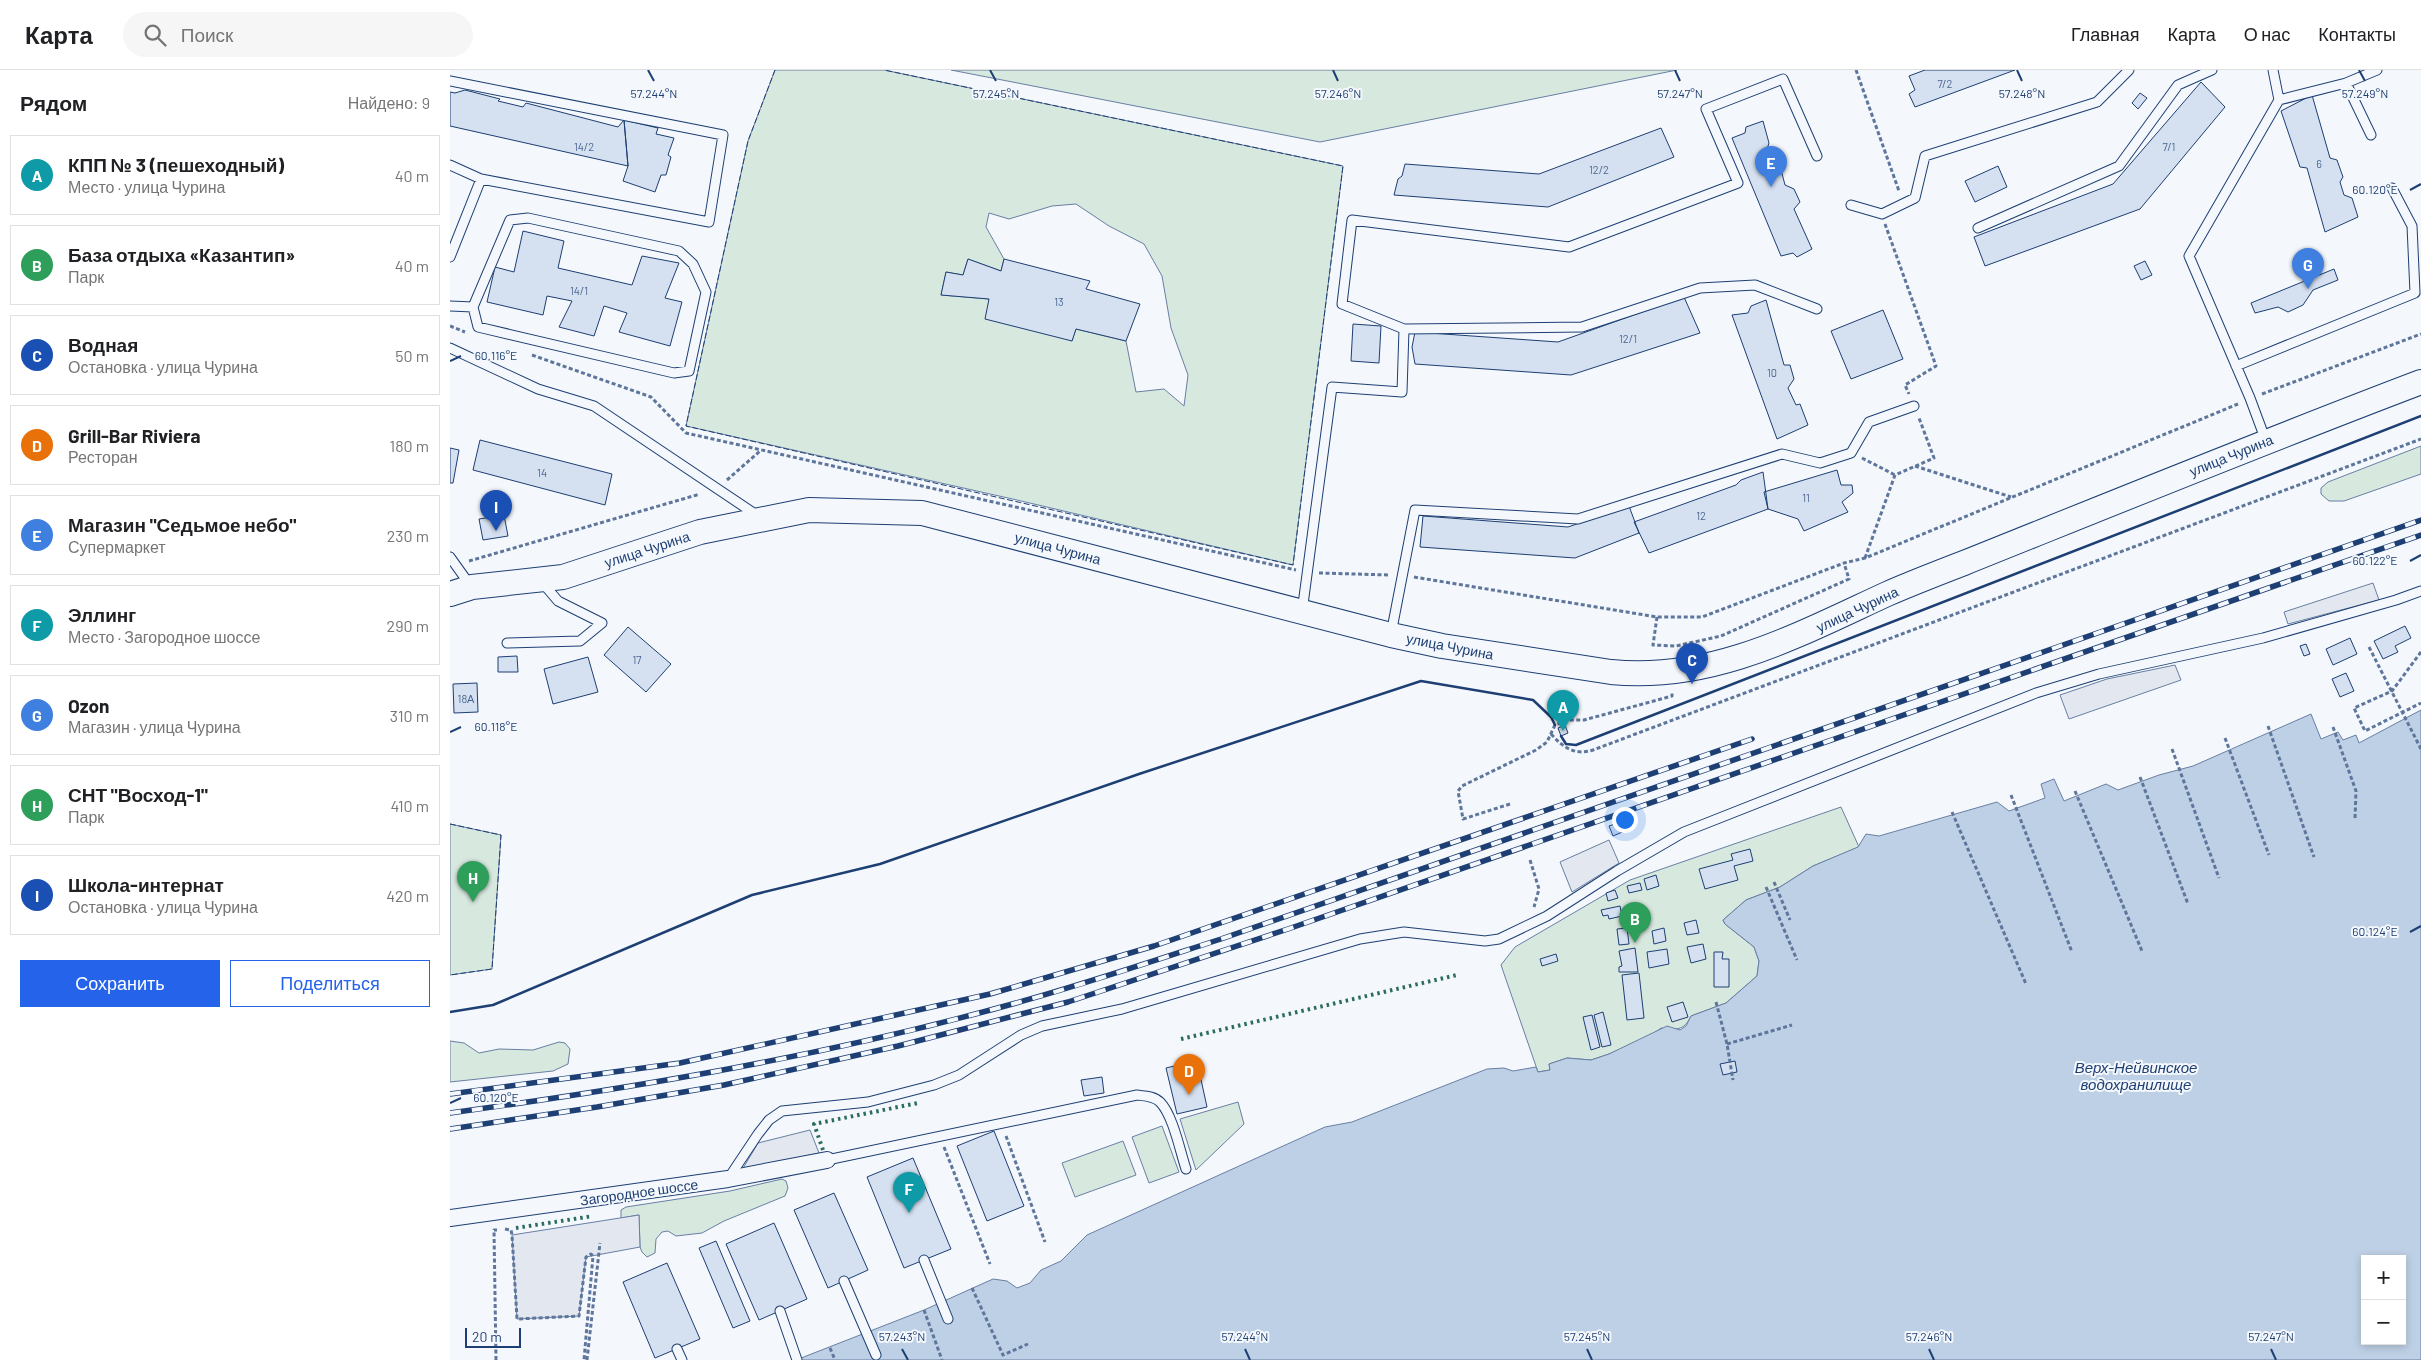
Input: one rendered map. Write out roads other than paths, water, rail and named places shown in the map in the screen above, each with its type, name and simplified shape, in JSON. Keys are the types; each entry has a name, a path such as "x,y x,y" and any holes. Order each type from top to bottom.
{"street":[{"name":"улица Чурина","path":"461,590 563,577 700,532 810,510 922,513 1391,635 1442,646 1611,672 1632,674 1673,672 1732,661 1790,639 1890,593 2266,441 2421,382"},
{"name":"Загородное шоссе","path":"450,1218 728,1179 827,1160"}],"lane":[{"path":"1851,205 1882,214 1904,204 1915,198 1925,156 2097,102 2129,70"},
{"path":"1978,228 2119,166 2178,85 2212,70"},
{"path":"2266,441 2250,398 2189,256 2279,100 2273,70"},
{"path":"2279,100 2346,83 2377,70"},
{"path":"1817,156 1782,79 1706,109 1738,183 1569,247 1352,220 1342,304 1404,329 1582,327 1700,288 1755,285 1817,309"},
{"path":"450,81 723,135 709,222 481,179 450,165"},
{"path":"2346,83 2371,135"},
{"path":"450,257 481,179"},
{"path":"2236,366 2415,293 2417,224 2392,188"},
{"path":"528,218 679,251 693,264 706,292 689,370 674,373 478,327 473,307 510,220 528,218"},
{"path":"450,306 473,307"},
{"path":"1302,612 1332,387 1402,392 1404,329"},
{"path":"450,348 538,389 594,406 762,519"},
{"path":"1391,635 1415,510 1578,519 1782,454 1820,463 1851,453 1869,422 1914,406"},
{"path":"453,561 461,590"},
{"path":"507,643 580,641 602,623 558,602 541,581"},
{"path":"728,1179 769,1120 782,1112 868,1102 934,1085 959,1075 1021,1035 1042,1026 1122,1009 1360,939 1404,932 1485,942 1499,939 1532,924 1617,870 1684,832 2036,693 2099,674 2263,638 2421,591"},
{"path":"827,1160 1000,1122 1137,1095 1149,1096 1158,1100 1167,1113 1186,1169"},
{"path":"924,1260 948,1319"},
{"path":"844,1280 876,1354"},
{"path":"780,1311 797,1360"},
{"path":"677,1349 682,1360"}],"water":[{"name":"Верх-Нейвинское водохранилище","path":"2421,710 2421,1360 796,1360 924,1310 993,1279 1007,1281 1017,1288 1030,1283 1041,1270 1061,1261 1087,1235 1325,1127 1352,1122 1487,1069 1504,1068 1513,1071 1536,1067 1538,1072 1550,1070 1549,1064 1567,1058 1591,1060 1609,1054 1667,1026 1680,1030 1686,1026 1691,1016 1726,1003 1757,976 1759,961 1754,947 1725,924 1723,920 1746,900 1780,887 1813,866 1858,847 1866,834 1879,836 1997,802 2009,811 2045,798 2041,784 2054,779 2064,801 2106,784 2118,790 2159,775 2193,766 2311,714 2321,739 2338,732 2343,740 2356,735 2359,743"}],"railway":[{"path":"450,1113 593,1092 806,1054 946,1022 1068,988 1221,939 2421,520"},
{"path":"450,1129 597,1107 724,1085 898,1046 1068,1002 1288,929 2421,535"},
{"path":"450,1094 680,1063 990,994 1154,946 1752,739"}],"place":[{"name":"Магазин \"Седьмое небо\"","path":"1771,187"},
{"name":"Ozon","path":"2308,289"},
{"name":"Школа-интернат","path":"496,531"},
{"name":"Водная","path":"1692,684"},
{"name":"КПП № 3 (пешеходный)","path":"1563,731"},
{"name":"СНТ \"Восход-1\"","path":"473,902"},
{"name":"База отдыха «Казантип»","path":"1635,943"},
{"name":"Grill-Bar Riviera","path":"1189,1095"},
{"name":"Эллинг","path":"909,1213"}]}
